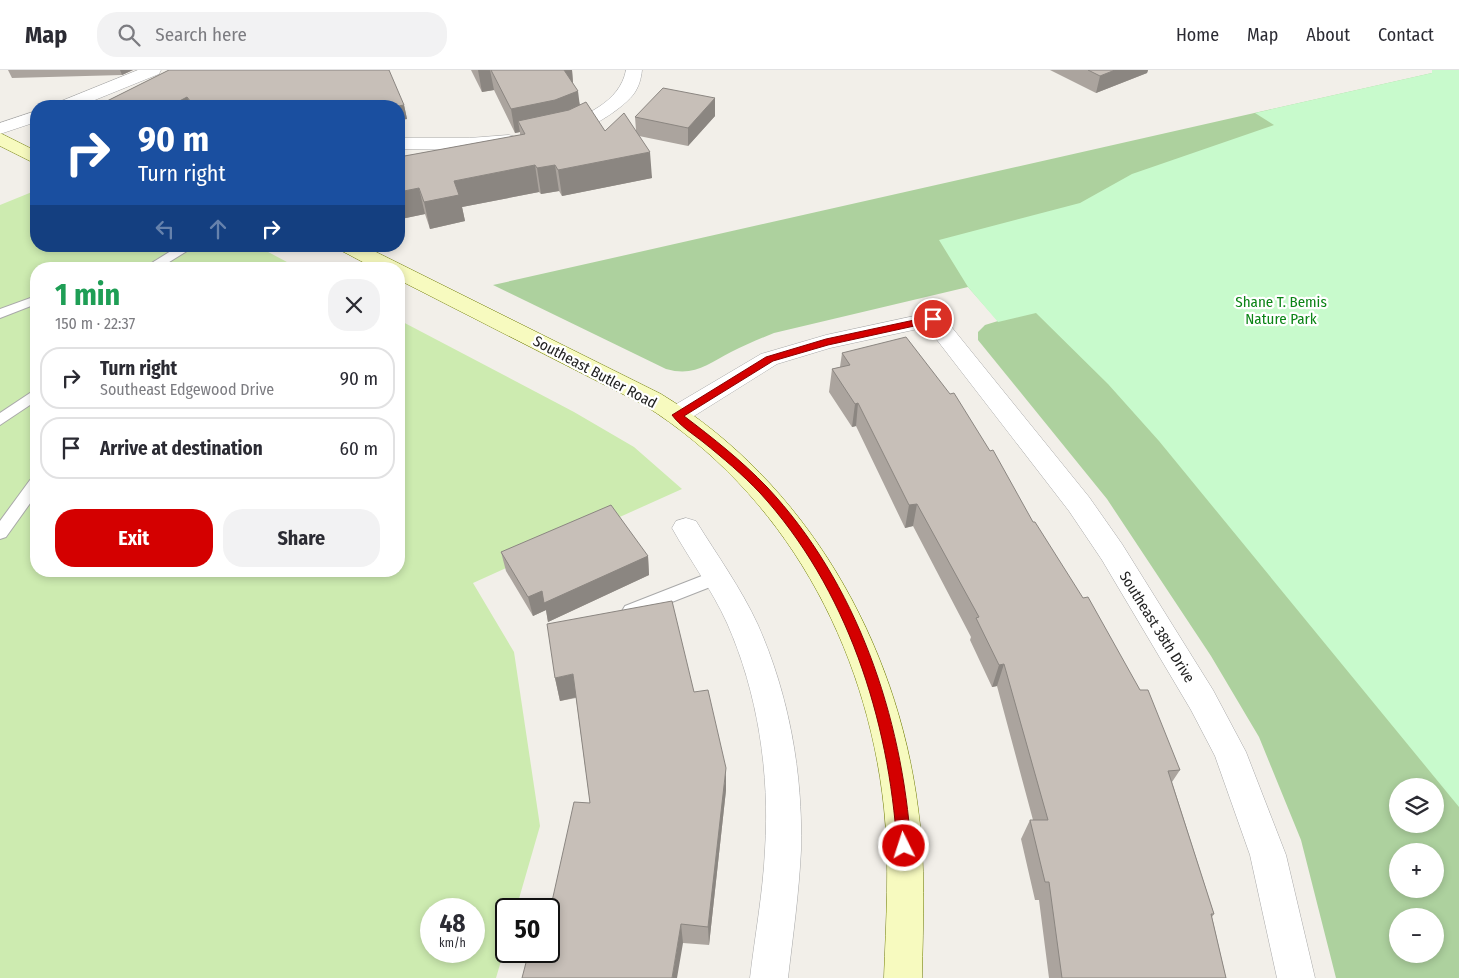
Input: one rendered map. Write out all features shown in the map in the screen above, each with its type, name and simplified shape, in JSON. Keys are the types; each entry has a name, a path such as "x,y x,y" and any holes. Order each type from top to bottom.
{"main road":[{"path":"0,139 30,155"},
{"path":"359,252 379,262"},
{"name":"Southeast Butler Road","path":"405,275 626,386 677,415 727,456 764,490 791,524 826,575 843,606 862,650 891,743 901,806 906,865 903,978"}],"street":[{"path":"80,100 153,70"},
{"path":"546,134 583,123 603,112 616,102 629,87 634,70"},
{"path":"0,129 30,118"},
{"path":"405,144 469,144 526,139"},
{"name":"Southeast 38th Drive","path":"677,415 769,359 826,342 933,319 1079,504 1112,552 1202,700 1230,752 1268,855 1296,978"},
{"path":"686,528 742,624 761,673 776,735 784,808 782,863 769,978"}],"lane":[{"path":"160,262 178,252"},
{"path":"0,314 30,302"},
{"path":"0,420 30,398"},
{"path":"1,529 30,492"},
{"path":"631,611 716,577"}],"green space":[{"path":"1432,70 1459,70 1459,978 1336,978 1301,840 1259,737 1211,656 1107,499 978,340 978,332 985,325 998,321 968,287 774,333 736,349 708,365 693,370 676,371 666,369 493,285 1432,73"},
{"name":"Shane T. Bemis Nature Park","path":"1432,70 1459,70 1459,807 1444,789 1444,778 1435,778 1159,441 1108,384 1036,313 998,322 968,287 939,240 1080,203 1132,174 1274,125 1255,113 1432,73"},
{"path":"30,193 30,252 268,252 287,262 30,262 30,577 405,577 405,323 574,412 634,447 682,489 473,583 514,652 540,826 519,898 495,898 495,963 500,963 496,978 0,978 0,205"}],"building":[{"path":"169,70 389,70 402,100 189,100 187,97 181,100 109,100"},
{"path":"491,70 564,70 578,91 555,100 511,109"},
{"path":"1088,70 1115,70 1100,76"},
{"path":"663,88 715,98 688,128 635,117"},
{"path":"586,102 605,131 624,113 650,152 558,170 555,165 537,168 535,165 454,181 459,195 424,202 419,188 405,191 405,156 525,134 518,121 569,110"},
{"path":"906,337 950,394 954,393 990,451 993,450 1033,522 1035,522 1083,598 1088,597 1140,690 1148,690 1180,770 1168,771 1214,914 1211,914 1226,978 1062,978 1049,882 1045,882 1030,820 1048,820 1004,664 999,665 976,618 979,617 917,504 909,505 858,403 855,404 832,369 850,365 842,353"},
{"path":"611,505 648,556 544,603 542,591 528,597 501,552"},
{"path":"672,601 694,692 708,690 726,768 708,927 681,924 672,978 522,978 526,963 560,963 560,898 553,898 574,802 590,803 573,674 555,678 547,624"}],"route":[{"path":"904,846 901,806 891,743 862,650 843,606 810,550 764,490 727,456 677,415 769,359 790,351 933,319"}]}
